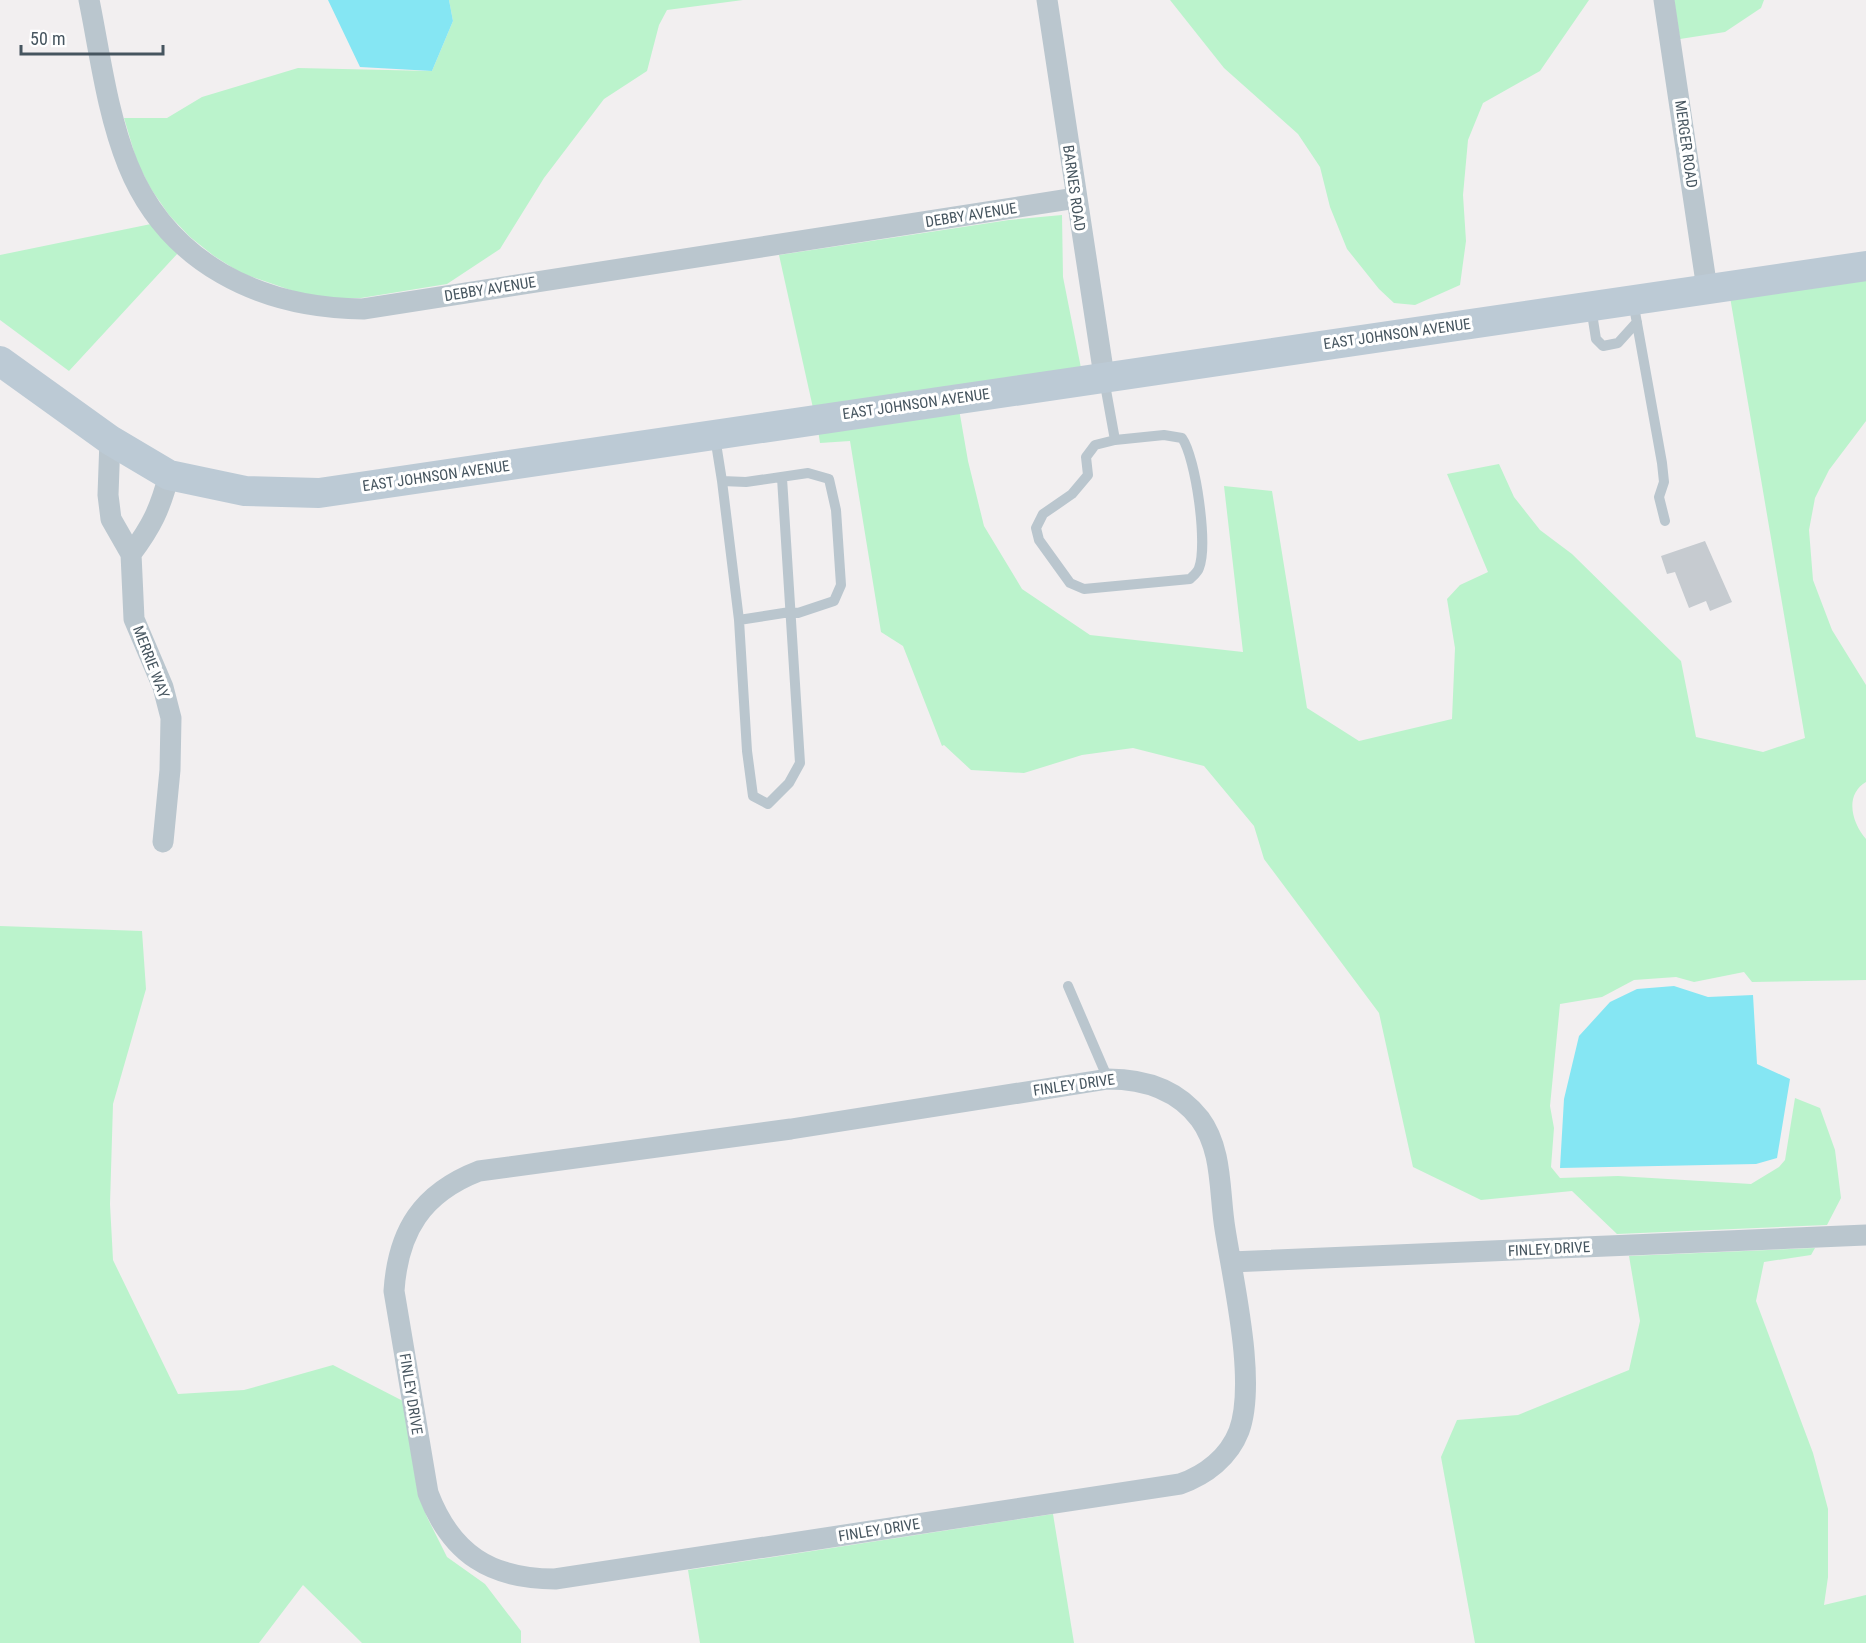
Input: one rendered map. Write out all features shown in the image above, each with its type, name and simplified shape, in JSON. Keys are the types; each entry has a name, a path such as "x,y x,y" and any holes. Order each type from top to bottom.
{"main road":[{"name":"EAST JOHNSON AVENUE","path":"0,361 110,440 169,475 245,491 319,493 1591,306 1635,311 1707,289 1866,266"}],"street":[{"name":"DEBBY AVENUE","path":"89,0 118,136 143,195 162,222 184,246 209,266 257,291 298,304 330,309 363,309 1076,198"},
{"name":"BARNES ROAD","path":"1047,0 1104,376"},
{"name":"MERGER ROAD","path":"1664,0 1707,289"},
{"name":"MERRIE WAY","path":"110,440 108,495 111,519 131,554 134,619 163,687 171,718 170,770 163,842"},
{"path":"131,554 153,525 160,511 169,475"},
{"name":"FINLEY DRIVE","path":"1108,1078 1132,1079 1155,1085 1185,1103 1200,1119 1215,1152 1238,1300 1245,1392 1244,1414 1239,1432 1222,1458 1193,1480 1180,1484 555,1579 511,1576 487,1566 469,1554 449,1535 435,1513 428,1493 394,1291 396,1263 406,1233 424,1207 440,1191 479,1171 791,1129 1108,1078"},
{"name":"FINLEY DRIVE","path":"1231,1262 1866,1234"}],"lane":[{"path":"1591,306 1596,339 1603,346 1618,343 1635,311"},
{"path":"1635,311 1662,463 1664,482 1659,497 1665,521"},
{"path":"1104,376 1115,440"},
{"path":"714,434 739,620 747,751 753,796 768,804 789,783 800,763 782,478"},
{"path":"1164,435 1182,438 1189,448 1194,462 1202,539 1199,569 1190,579 1084,590 1070,583 1039,540 1036,528 1043,514 1072,494 1088,475 1086,457 1095,445 1115,440 1164,435"},
{"path":"722,481 746,482 808,473 830,479 836,510 841,585 834,601 798,613 790,612 739,620"},
{"path":"1068,986 1108,1078"}],"green space":[{"path":"449,0 743,0 667,10 659,25 647,71 604,99 544,178 500,249 447,284 361,298 330,298 299,293 241,273 190,237 169,215 151,189 137,162 124,118 167,118 202,97 298,68 432,71 453,21"},
{"path":"1170,0 1589,0 1540,71 1483,103 1468,140 1463,195 1466,241 1460,285 1415,305 1394,303 1379,289 1347,249 1330,207 1320,167 1298,134 1224,68"},
{"path":"1674,0 1764,0 1761,8 1725,32 1680,39"},
{"path":"1062,215 1063,277 1081,368 813,408 779,255 1009,220"},
{"path":"151,224 178,253 69,371 0,320 0,255"},
{"path":"1866,277 1866,421 1829,470 1815,498 1809,530 1813,580 1832,630 1866,685 1866,782 1855,794 1852,809 1857,825 1866,839 1866,980 1752,982 1744,972 1694,982 1676,977 1634,980 1602,997 1560,1004 1550,1106 1554,1128 1551,1167 1560,1178 1618,1176 1751,1184 1779,1167 1785,1160 1795,1098 1820,1108 1835,1150 1841,1198 1827,1225 1617,1234 1572,1191 1481,1200 1413,1167 1379,1013 1264,859 1254,826 1204,766 1133,748 1082,755 1024,773 971,770 944,745 942,746 903,646 881,632 850,441 820,443 818,430 959,409 968,461 984,526 1022,589 1090,635 1243,652 1224,486 1272,491 1307,708 1359,741 1452,719 1455,648 1447,599 1460,585 1488,572 1447,474 1499,464 1514,497 1540,530 1572,554 1681,661 1696,737 1763,752 1805,738 1730,297"},
{"path":"0,926 142,931 146,989 113,1104 110,1204 113,1260 178,1394 244,1390 333,1365 403,1401 418,1494 427,1517 447,1557 485,1584 521,1631 521,1643 362,1643 303,1585 259,1643 0,1643"},
{"path":"1815,1248 1811,1255 1764,1262 1756,1301 1813,1453 1828,1509 1828,1577 1824,1605 1866,1595 1866,1643 1475,1643 1441,1457 1457,1420 1518,1415 1629,1370 1640,1321 1629,1256"},
{"path":"1053,1514 1074,1643 700,1643 688,1570"}],"water":[{"path":"328,0 449,0 453,21 432,71 360,67"},
{"path":"1674,986 1708,997 1753,995 1757,1064 1790,1079 1777,1158 1756,1164 1560,1168 1564,1099 1579,1036 1610,1002 1637,989"}],"building":[{"path":"1705,541 1732,602 1710,611 1706,601 1689,608 1675,572 1667,574 1661,556"}]}
